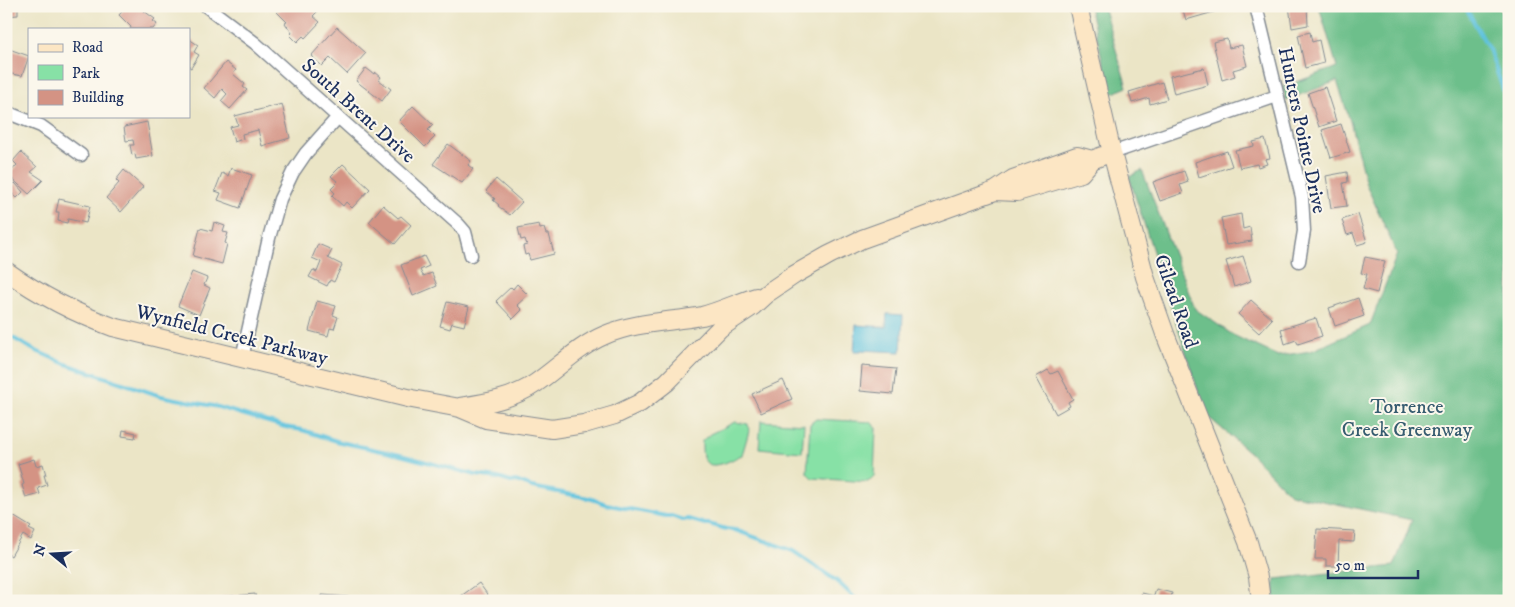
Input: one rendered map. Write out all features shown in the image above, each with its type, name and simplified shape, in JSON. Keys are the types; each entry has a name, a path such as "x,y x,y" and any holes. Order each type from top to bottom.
{"street":[{"name":"South Brent Drive","path":"206,6 255,43 458,224 465,232 471,255"},
{"name":"Gilead Road","path":"1078,6 1112,153 1145,276 1165,334 1248,542 1258,577 1260,601"},
{"name":"Hunters Pointe Drive","path":"1256,6 1303,204 1304,231 1299,261"},
{"name":"Wynfield Creek Parkway","path":"6,270 51,300 82,316 113,327 460,408 486,418 552,429 584,424 615,415 640,403 667,382 720,328 794,275 846,246 995,191 1013,179 1077,156 1092,160 1277,96"},
{"path":"6,112 42,126 81,155"},
{"path":"242,358 280,199 293,172 306,153 338,117"},
{"name":"Wynfield Creek Parkway","path":"460,408 491,402 513,395 534,384 589,343 606,334 625,328 722,311 744,300 766,294"}],"green space":[{"path":"1089,6 1103,6 1127,87 1111,94"},
{"name":"Torrence Creek Greenway","path":"1319,6 1498,6 1509,31 1509,601 1274,601 1275,579 1394,566 1412,520 1290,494 1249,452 1206,415 1129,177 1142,170 1195,309 1233,335 1278,356 1311,351 1370,325 1397,254 1366,184 1350,121 1337,81 1286,100 1283,87 1337,67"},
{"path":"816,419 871,422 876,428 874,476 868,482 812,478 807,473 810,424"},
{"path":"761,421 804,424 802,452 759,448"},
{"path":"735,422 748,424 749,431 742,455 723,464 710,465 703,457 702,441 710,434"}],"water":[{"path":"887,314 903,315 901,352 860,350 860,352 854,352 856,325 886,327"}],"building":[{"path":"6,6 18,6 18,15 6,16"},
{"path":"127,6 146,6 144,11 155,19 153,21 157,24 154,28 130,28 119,15"},
{"path":"282,6 302,6 304,8 305,6 311,6 317,12 313,16 320,22 305,38 303,36 297,42 290,35 292,33 285,23 287,22 277,12"},
{"path":"1190,6 1223,6 1224,9 1186,20 1183,10 1190,8"},
{"path":"1289,6 1307,6 1308,25 1292,28"},
{"path":"337,27 366,53 347,74 330,58 322,66 311,56"},
{"path":"1310,32 1312,42 1319,40 1324,63 1305,68 1298,35"},
{"path":"1227,39 1229,48 1242,45 1247,66 1233,70 1235,76 1222,80 1213,42"},
{"path":"190,40 198,45 194,52 199,55 191,68"},
{"path":"9,49 28,56 22,76 7,73 6,51 8,52"},
{"path":"226,62 236,70 233,74 245,84 243,87 247,90 230,109 221,101 227,94 222,89 215,98 204,88"},
{"path":"366,68 381,77 379,80 391,89 382,101 356,81"},
{"path":"1204,68 1208,85 1174,94 1170,76"},
{"path":"1162,82 1167,99 1150,104 1149,98 1132,103 1129,92"},
{"path":"1325,87 1336,121 1319,127 1308,93"},
{"path":"282,104 290,138 262,146 258,130 242,134 243,139 234,142 230,127 238,125 235,116"},
{"path":"413,106 433,125 428,130 435,137 425,147 399,121"},
{"path":"147,122 153,156 136,159 135,154 132,155 130,145 134,145 133,140 126,141 124,127"},
{"path":"1341,124 1350,152 1331,158 1322,130"},
{"path":"1265,139 1270,158 1265,159 1267,164 1258,167 1257,164 1240,168 1235,150 1254,146 1253,142"},
{"path":"448,144 471,161 468,165 473,169 462,183 433,164"},
{"path":"1227,151 1232,166 1199,177 1195,162"},
{"path":"21,152 37,167 31,172 43,180 29,194 8,175 17,165 13,161"},
{"path":"343,164 370,189 352,208 346,202 343,206 332,196 335,193 331,189 338,182 331,176"},
{"path":"231,168 252,175 240,208 218,200 221,193 215,191 222,173 228,176"},
{"path":"124,170 143,187 121,212 106,198 119,183 116,180"},
{"path":"1184,171 1188,182 1180,185 1183,193 1160,201 1153,182"},
{"path":"1347,172 1348,182 1343,183 1347,206 1331,208 1326,176"},
{"path":"496,179 522,202 510,215 498,206 493,200 495,199 486,191"},
{"path":"15,183 23,192 17,198 8,190"},
{"path":"59,199 90,206 86,223 68,219 67,223 58,221 59,212 56,212"},
{"path":"383,205 398,218 401,216 411,225 395,244 369,222"},
{"path":"1241,214 1243,229 1250,227 1252,241 1226,245 1221,218"},
{"path":"1358,214 1367,242 1357,245 1353,233 1347,235 1342,220"},
{"path":"214,222 225,226 223,232 228,233 222,264 193,256 200,228 212,231"},
{"path":"539,224 540,229 544,228 546,234 549,234 554,254 530,260 528,254 525,255 523,246 527,245 525,239 521,240 518,228"},
{"path":"318,244 332,250 328,258 342,265 334,282 330,280 327,286 309,277 313,270 317,272 321,262 312,258"},
{"path":"424,256 429,266 420,270 423,276 432,273 437,286 413,296 401,265"},
{"path":"1243,256 1251,281 1234,287 1226,261"},
{"path":"1365,257 1385,261 1377,293 1363,289 1367,274 1361,273"},
{"path":"192,272 207,278 204,285 210,288 199,315 178,306"},
{"path":"517,284 528,295 517,305 522,310 513,319 496,301"},
{"path":"1358,298 1364,316 1335,326 1329,308"},
{"path":"1251,300 1272,319 1259,333 1238,314"},
{"path":"317,301 336,306 333,315 338,317 334,329 330,328 328,336 309,331"},
{"path":"447,302 469,307 464,326 452,323 450,329 440,326"},
{"path":"1316,318 1322,336 1298,344 1296,340 1285,344 1281,329"},
{"path":"862,366 896,369 893,394 860,391"},
{"path":"1048,370 1051,374 1058,371 1073,399 1068,402 1070,406 1056,414 1036,377"},
{"path":"783,380 792,399 761,413 752,394"},
{"path":"123,430 136,433 135,438 122,436"},
{"path":"34,459 36,466 43,464 47,485 38,488 40,494 26,498 18,464"},
{"path":"13,516 31,527 29,529 35,532 31,540 23,535 11,556 6,553 6,528"},
{"path":"1317,529 1355,531 1354,542 1339,541 1338,566 1326,566 1326,559 1315,559"},
{"path":"479,583 492,601 464,601 461,596"},
{"path":"1156,589 1172,593 1170,601 1152,601 1140,597 1142,593 1154,596"},
{"path":"255,594 256,601 222,601 222,597"},
{"path":"322,595 350,597 350,601 322,601"}],"waterway":[{"path":"1465,6 1489,49 1505,95 1509,117"},
{"path":"6,334 34,350 66,364 161,396 218,407 340,442 400,455 476,475 511,482 516,481 532,487 589,498 609,505 671,516 683,520 688,519 735,530 793,551 838,582 858,601"}]}
